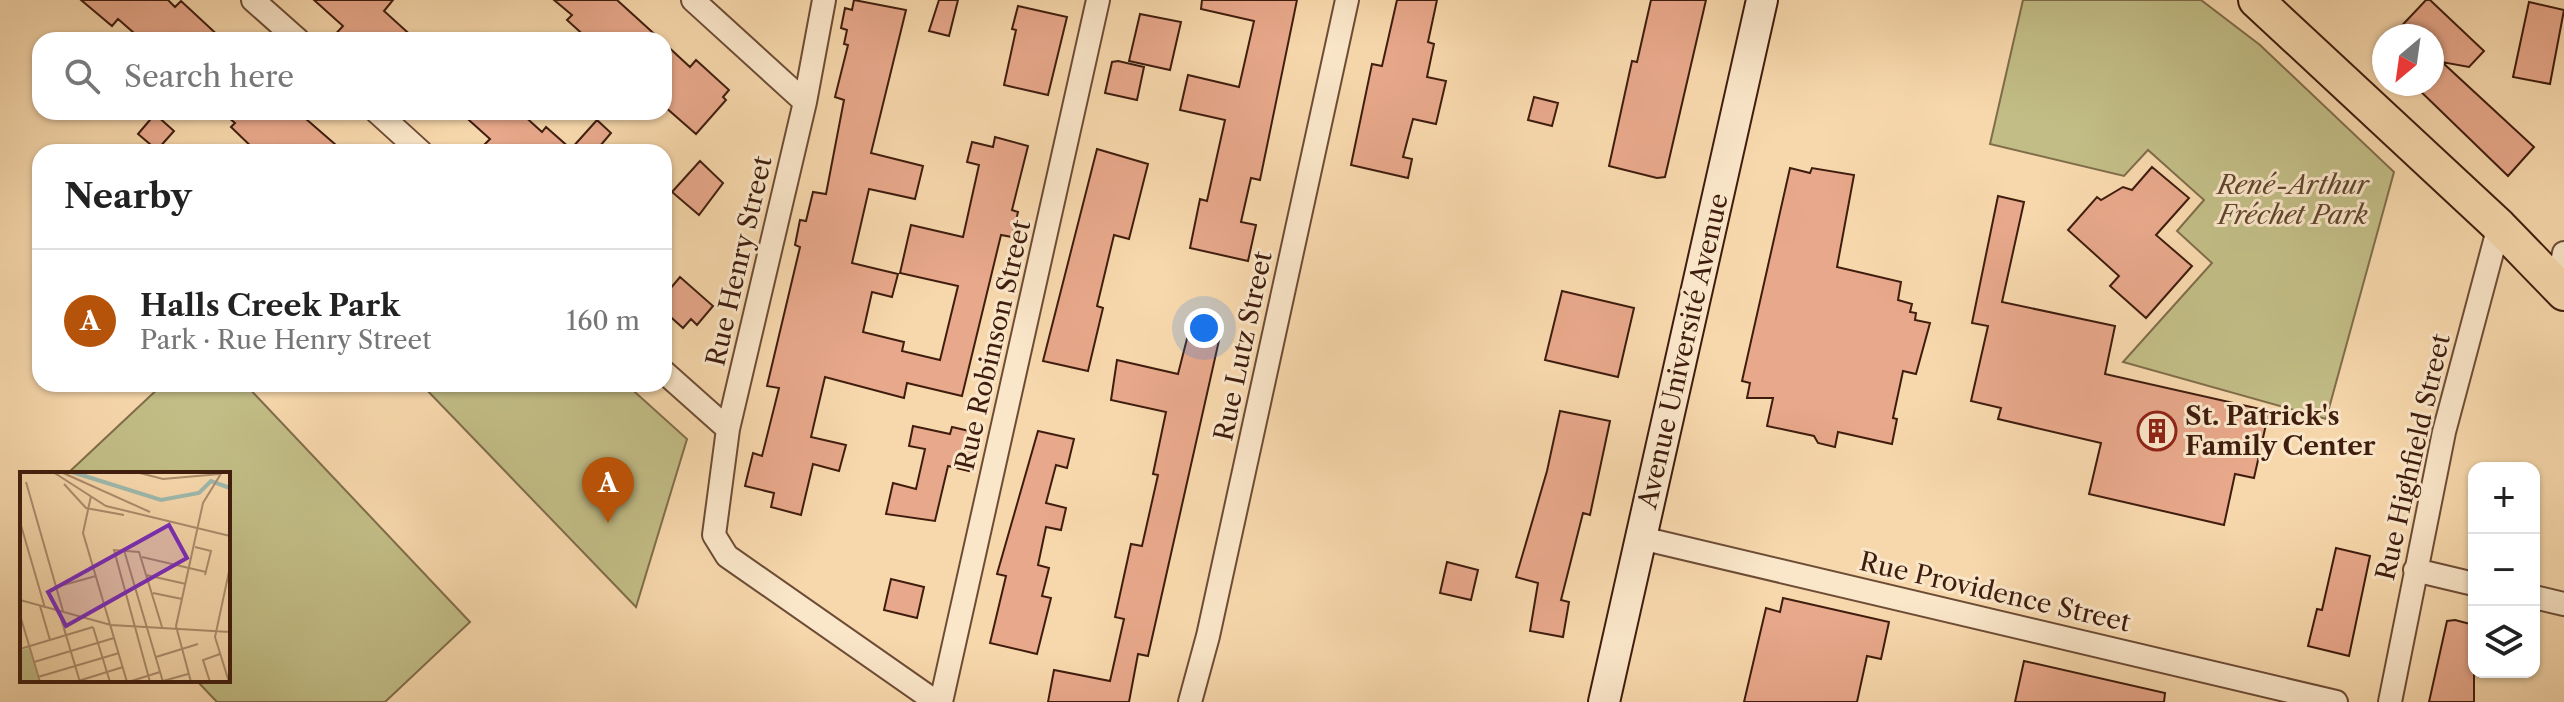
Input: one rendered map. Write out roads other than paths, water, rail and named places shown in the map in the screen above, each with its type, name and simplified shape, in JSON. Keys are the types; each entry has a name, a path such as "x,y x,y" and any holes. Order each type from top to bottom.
{"main road":[{"path":"2256,0 2499,226 2562,277"}],"street":[{"path":"253,0 289,32"},
{"path":"693,0 805,102"},
{"name":"Rue Henry Street","path":"824,0 805,102 728,429 714,535 727,556 939,702"},
{"name":"Rue Robinson Street","path":"939,702 1098,0"},
{"name":"Rue Lutz Street","path":"1190,702 1214,613 1347,0"},
{"name":"Avenue Université Avenue","path":"1604,702 1762,0"},
{"path":"386,120 412,144"},
{"name":"Rue Highfield Street","path":"2390,702 2444,432 2499,226"},
{"path":"672,379 728,429"},
{"name":"Rue Providence Street","path":"1641,538 2336,702"},
{"path":"2415,570 2468,583"},
{"path":"2540,598 2564,604"}],"place":[{"name":"St. Patrick's Family Center","path":"2157,431"},
{"name":"Halls Creek Park","path":"608,523"}],"park label":[{"name":"René-Arthur Fréchet Park","path":"2293,200"}]}
